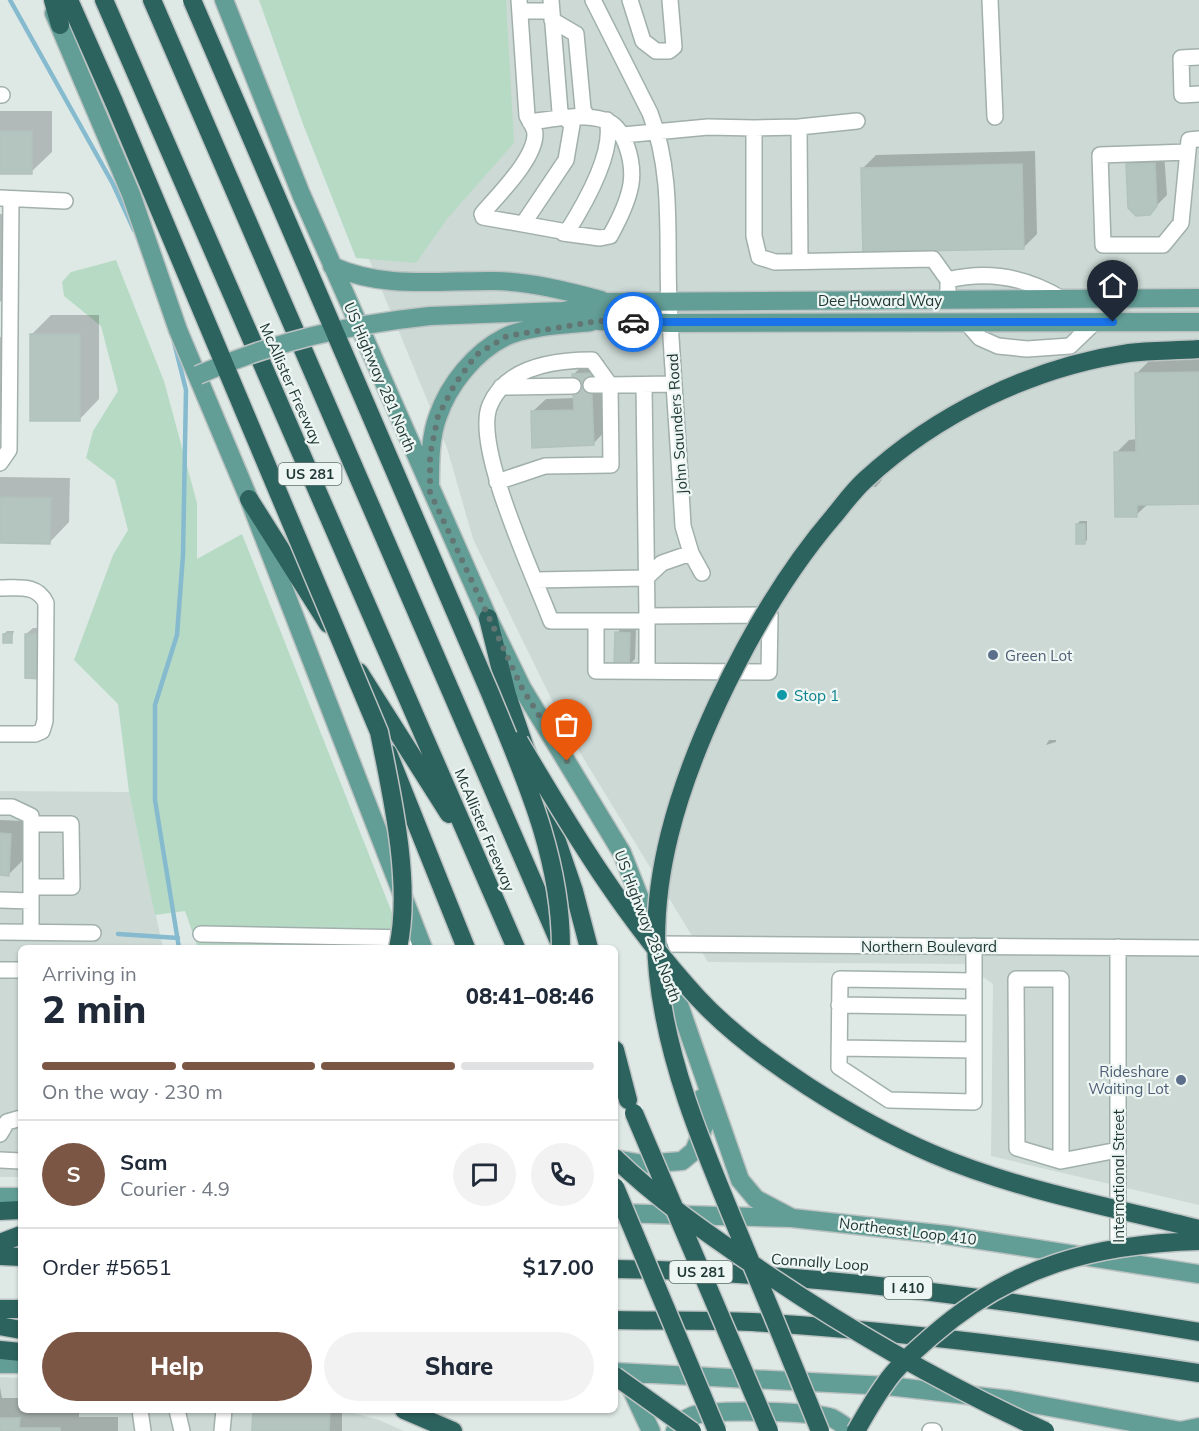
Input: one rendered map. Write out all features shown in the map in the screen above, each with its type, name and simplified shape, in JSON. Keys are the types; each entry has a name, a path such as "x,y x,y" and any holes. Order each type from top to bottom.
{"highway":[{"path":"53,0 60,25"},
{"path":"69,0 379,732 465,945"},
{"name":"McAllister Freeway","path":"104,0 515,945"},
{"name":"McAllister Freeway","path":"152,0 560,945"},
{"path":"192,0 490,693 548,846 558,893 561,945"},
{"path":"820,1431 719,1187 673,1060 657,971 658,900 672,819 701,740 732,673 772,598 819,534 862,482 903,448 939,425 972,406 1039,375 1130,353 1199,349"},
{"path":"249,499 481,864"},
{"path":"488,618 507,695 574,891 588,945"},
{"path":"490,693 570,827 617,898 697,998 737,1034 800,1080 876,1127 934,1155 1007,1180 1199,1229"},
{"path":"379,732 393,801 400,861 403,921 399,945"},
{"path":"618,1061 631,1107"},
{"name":"US 281","path":"618,1077 769,1431"},
{"path":"618,1162 721,1243 866,1339 983,1403 1045,1431"},
{"name":"US 281","path":"618,1194 717,1431"},
{"path":"0,1211 18,1210"},
{"path":"0,1243 18,1236"},
{"path":"854,1431 885,1383 920,1346 964,1308 1026,1274 1078,1255 1149,1242 1199,1241"},
{"path":"0,1256 18,1257"},
{"name":"Connally Loop","path":"618,1269 851,1281 1058,1308 1199,1332"},
{"path":"0,1309 18,1309"},
{"path":"618,1320 750,1322 864,1331 1041,1349 1199,1373"},
{"path":"0,1326 18,1329"},
{"path":"0,1349 18,1346"},
{"path":"0,1349 18,1352"},
{"path":"618,1373 692,1431"},
{"path":"411,1413 453,1431"}],"main road":[{"path":"46,0 60,25 131,194 178,330 249,499 421,943"},
{"name":"US Highway 281 North","path":"224,0 332,266 430,492 488,618 522,688 622,853 658,944 695,1056 740,1180 756,1199 792,1218"},
{"path":"332,266 372,280 498,281 533,284 608,302"},
{"name":"Dee Howard Way","path":"198,375 267,348 322,331 366,323 430,316 563,311 608,302 1199,298"},
{"path":"1096,322 1131,311 1199,307"},
{"name":"Dee Howard Way","path":"563,311 599,321 671,323 1199,322"},
{"path":"430,492 430,455 438,416 455,384 476,355 507,336 599,321"},
{"path":"618,1160 643,1164 682,1161 694,1151 706,1121 695,1056"},
{"path":"0,1197 18,1196"},
{"name":"Northeast Loop 410","path":"618,1213 792,1218 947,1235 1193,1271"},
{"path":"0,1364 18,1364"},
{"path":"618,1373 888,1386 1011,1400 1180,1431 1199,1427"},
{"path":"618,1373 651,1431"},
{"path":"864,1431 862,1419 867,1402 888,1386"},
{"path":"675,1431 679,1424 693,1416 716,1412 810,1414 832,1419 854,1431"}],"street":[{"name":"John Saunders Road","path":"593,0 620,57 637,85 657,130 667,181 669,301 683,526 691,553 702,573"},
{"path":"630,0 644,41 656,51 669,51 674,46 670,0"},
{"path":"990,0 995,117"},
{"path":"530,122 587,117 607,120 623,135 632,180 620,218 610,236 600,238 483,217 482,214 527,158 535,131 530,122 527,116 520,6 552,10 576,34 583,109 587,117"},
{"path":"523,224 566,160 572,125 560,112 552,10"},
{"path":"1199,57 1181,58 1182,95 1199,94"},
{"path":"563,233 571,226 595,182 607,142 607,120"},
{"path":"623,135 657,130 799,127 857,121"},
{"path":"799,127 800,261"},
{"path":"754,128 754,236 759,256 775,262 933,259 948,280 946,322"},
{"path":"1188,152 1100,155 1103,245 1163,245 1181,223 1188,152 1189,140 1199,139"},
{"path":"0,463 9,450 5,198 65,201"},
{"path":"948,280 966,276 1011,277 1038,285 1062,299"},
{"path":"966,322 980,338 998,346 1027,349 1070,346 1096,322"},
{"path":"497,482 545,466 611,465 610,385 592,360 569,360 533,367 500,387 488,407 488,436 497,482 551,621 770,615 769,672 596,671 597,621"},
{"path":"591,385 674,384"},
{"path":"644,385 647,671"},
{"path":"500,387 573,386"},
{"path":"535,580 646,578 662,563 691,553"},
{"path":"0,588 34,589 42,594 46,603 45,721 42,731 35,734 0,734"},
{"path":"0,807 12,807 31,816 31,932"},
{"path":"0,900 72,887 71,825 31,824"},
{"path":"0,932 93,933"},
{"path":"201,934 421,943"},
{"name":"Northern Boulevard","path":"658,944 1199,948"},
{"path":"974,946 974,981 974,1102 889,1100 839,1067 840,979 974,981"},
{"name":"International Street","path":"1118,947 1118,1261"},
{"path":"0,970 18,970"},
{"path":"1061,1161 1061,979 1016,979 1017,1148 1061,1161 1118,1150"},
{"path":"840,1005 974,1007"},
{"path":"839,1048 974,1050"},
{"path":"0,1134 7,1122 18,1119"},
{"path":"0,1160 18,1161"},
{"path":"140,1413 143,1431"},
{"path":"178,1413 182,1431"},
{"path":"222,1431 224,1413"}],"shaded area":[{"path":"262,0 1199,0 1199,1205 991,1156 993,984 964,964 708,962 568,733 473,539 447,448"},
{"path":"0,791 129,792 162,945 18,945 18,1177 0,1177"},
{"path":"0,1377 18,1378 18,1413 354,1413 379,1420 404,1431 0,1431"}],"green space":[{"path":"259,0 506,0 514,143 447,219 416,263 356,258 303,124"},
{"path":"116,260 164,381 197,503 197,559 242,534 405,945 197,945 185,911 155,915 129,792 118,704 74,660 113,555 128,530 115,480 86,458 93,431 118,391 101,326 64,296 62,282 71,272"}],"building":[{"path":"0,131 32,131 32,174 0,174"},
{"path":"1155,163 1157,206 1150,215 1136,216 1128,208 1126,164"},
{"path":"1022,164 1024,249 863,252 861,168"},
{"path":"30,334 80,334 80,421 30,421"},
{"path":"1199,372 1199,504 1137,505 1137,517 1115,517 1114,452 1136,452 1135,373"},
{"path":"591,373 594,445 532,448 531,411 574,410 572,374"},
{"path":"0,497 51,498 50,544 0,543"},
{"path":"1076,524 1085,524 1085,544 1076,544"},
{"path":"615,632 630,633 629,667 614,667"},
{"path":"12,633 12,643 3,643 3,634"},
{"path":"25,634 41,634 41,679 25,678"},
{"path":"0,833 11,834 9,876 0,875"},
{"path":"253,1413 330,1413 329,1431 252,1431"},
{"path":"0,1418 20,1418 19,1428 60,1428 60,1431 0,1431"}],"waterway":[{"path":"10,0 113,184 134,230"},
{"path":"174,342 186,390 183,555 177,635 155,705 155,800 179,945"},
{"path":"118,934 178,938"}],"way so far":[{"path":"567,761 522,688 430,492 430,455 438,416 455,384 476,355 507,336 550,327 599,321 633,322"}],"place":[{"name":"Green Lot","path":"993,655"},
{"name":"Stop 1","path":"782,695"},
{"name":"Rideshare Waiting Lot","path":"1181,1080"}],"route":[{"path":"633,322 1113,322"}]}
